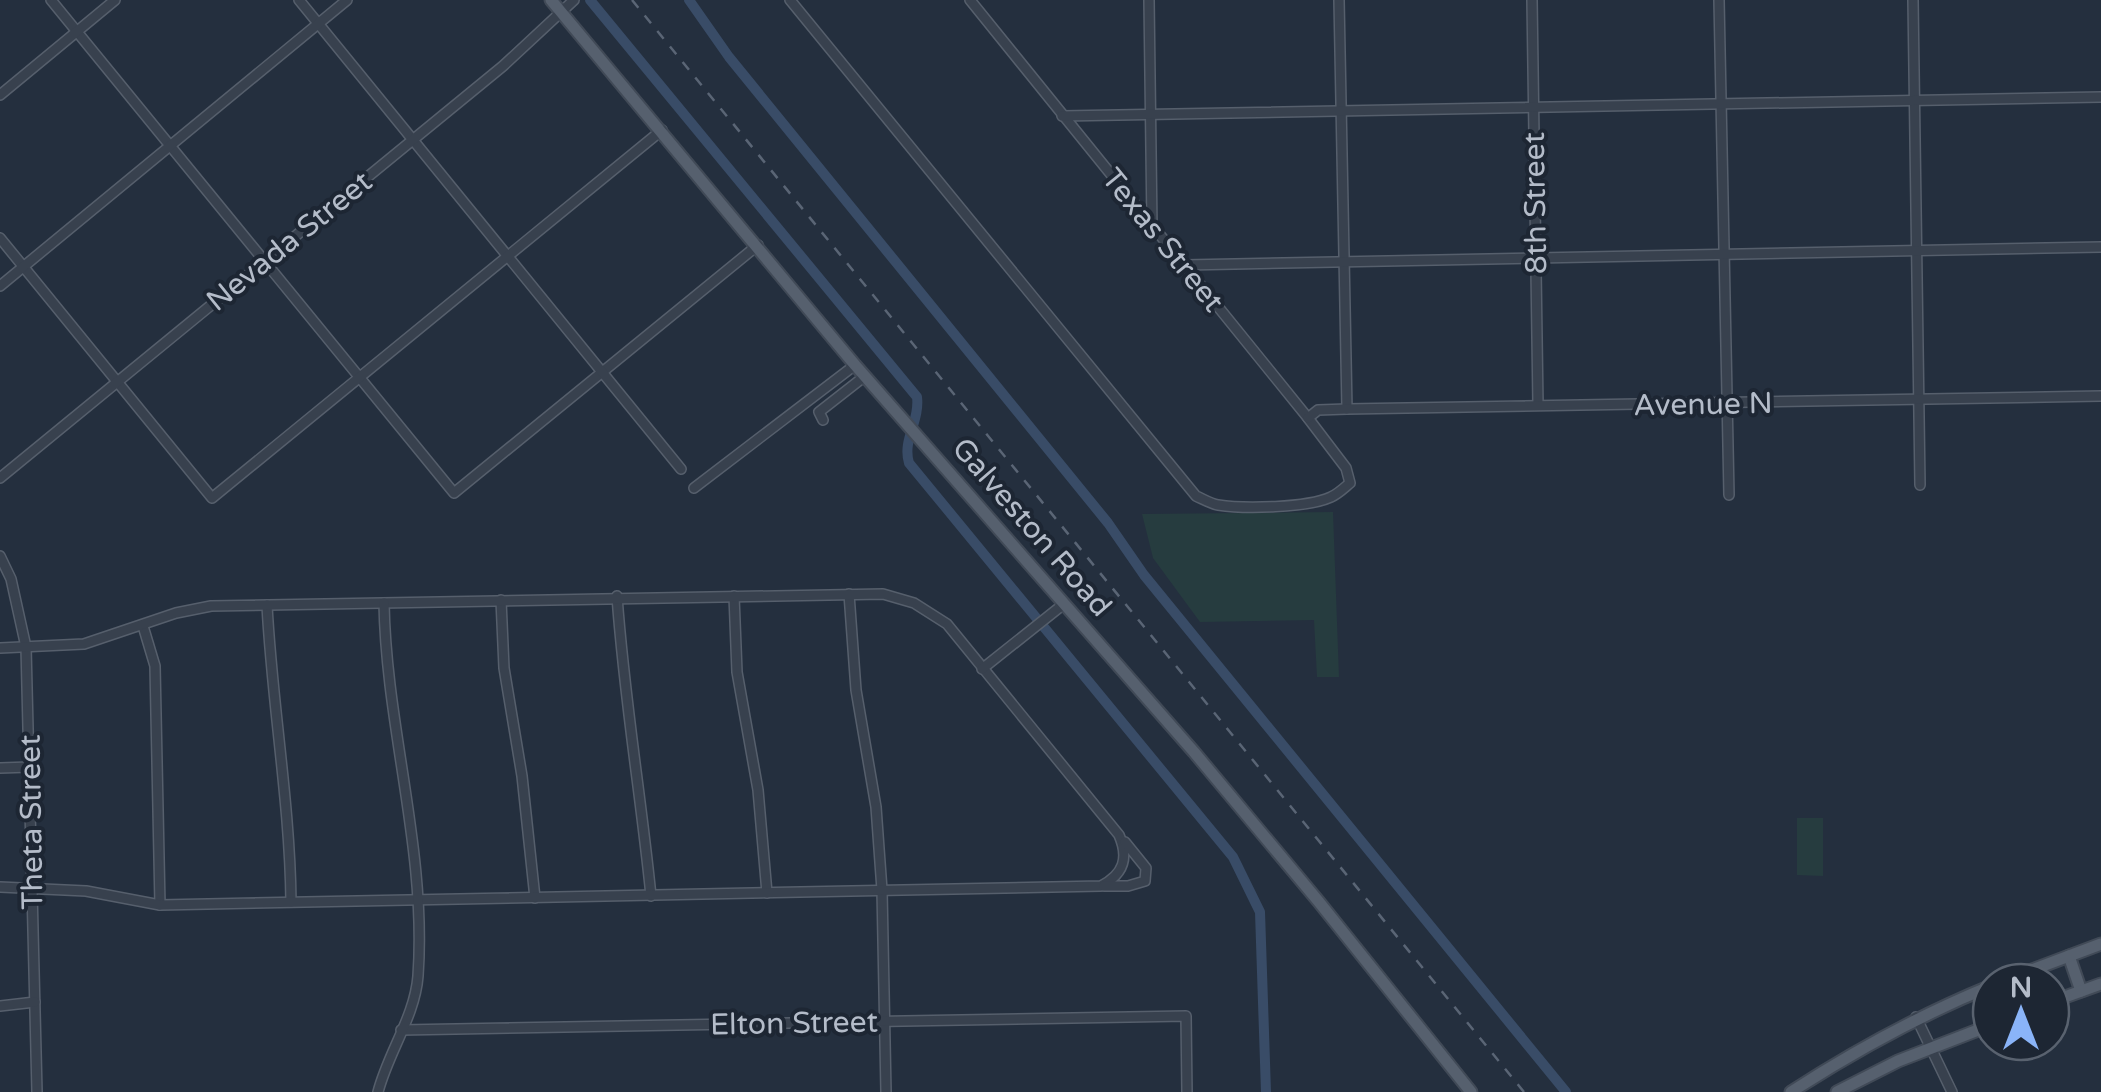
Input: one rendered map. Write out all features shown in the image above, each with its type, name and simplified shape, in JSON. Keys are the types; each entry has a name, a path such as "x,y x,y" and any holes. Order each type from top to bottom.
{"main road":[{"name":"Galveston Road","path":"551,0 855,365 1065,602 1319,902 1471,1092"},
{"path":"2053,962 2101,944"},
{"path":"2069,956 2081,991"},
{"path":"2071,995 2101,984"},
{"path":"1792,1092 1859,1047 1971,994"},
{"path":"1838,1092 1971,1032"}],"street":[{"path":"52,0 454,493 758,245"},
{"path":"0,95 115,0"},
{"path":"299,0 681,468"},
{"path":"0,286 348,0"},
{"name":"Nevada Street","path":"0,478 532,42 574,0"},
{"name":"Texas Street","path":"790,0 1196,496 1216,505 1309,502 1330,498 1350,483 1346,468 1308,418 970,0"},
{"path":"1149,0 1152,226"},
{"path":"1339,0 1347,409"},
{"name":"8th Street","path":"1532,0 1538,405"},
{"path":"1720,0 1729,496"},
{"path":"1913,0 1920,485"},
{"path":"1062,116 2101,97"},
{"path":"0,238 212,498 662,130"},
{"path":"1185,265 2101,247"},
{"path":"694,488 855,365"},
{"path":"823,420 819,412 865,376"},
{"name":"Avenue N","path":"1308,418 1318,410 1347,409 2101,396"},
{"name":"Theta Street","path":"0,556 10,579 26,647 37,1092"},
{"path":"849,594 856,690 876,807 882,890 886,1092"},
{"path":"0,648 84,644 176,613 211,606 883,594 914,602 947,624 1146,868 1145,881 1128,886 160,905 86,891 0,887"},
{"path":"617,596 623,684 643,810 651,896"},
{"path":"734,596 737,672 758,790 767,894"},
{"path":"501,600 504,668 522,776 535,898"},
{"path":"378,1092 418,979 411,821 390,698 384,602"},
{"path":"982,669 1065,602"},
{"path":"266,605 287,804 291,902"},
{"path":"142,626 155,666 160,905"},
{"path":"0,768 30,767"},
{"path":"1101,886 1113,880 1122,867 1126,850 1119,835"},
{"path":"0,1006 35,1002"},
{"name":"Elton Street","path":"402,1030 1186,1016 1187,1092"},
{"path":"1916,1017 1952,1092"}],"green space":[{"path":"1333,512 1339,677 1317,677 1314,620 1200,622 1153,558 1142,514"},
{"path":"1797,818 1823,818 1823,876 1797,875"}],"waterway":[{"path":"590,0 917,397 908,446 909,463 1233,857 1260,912 1266,1092"},
{"path":"689,0 729,57 1108,523 1144,575 1566,1092"}],"railway":[{"path":"632,0 1524,1092"}]}
